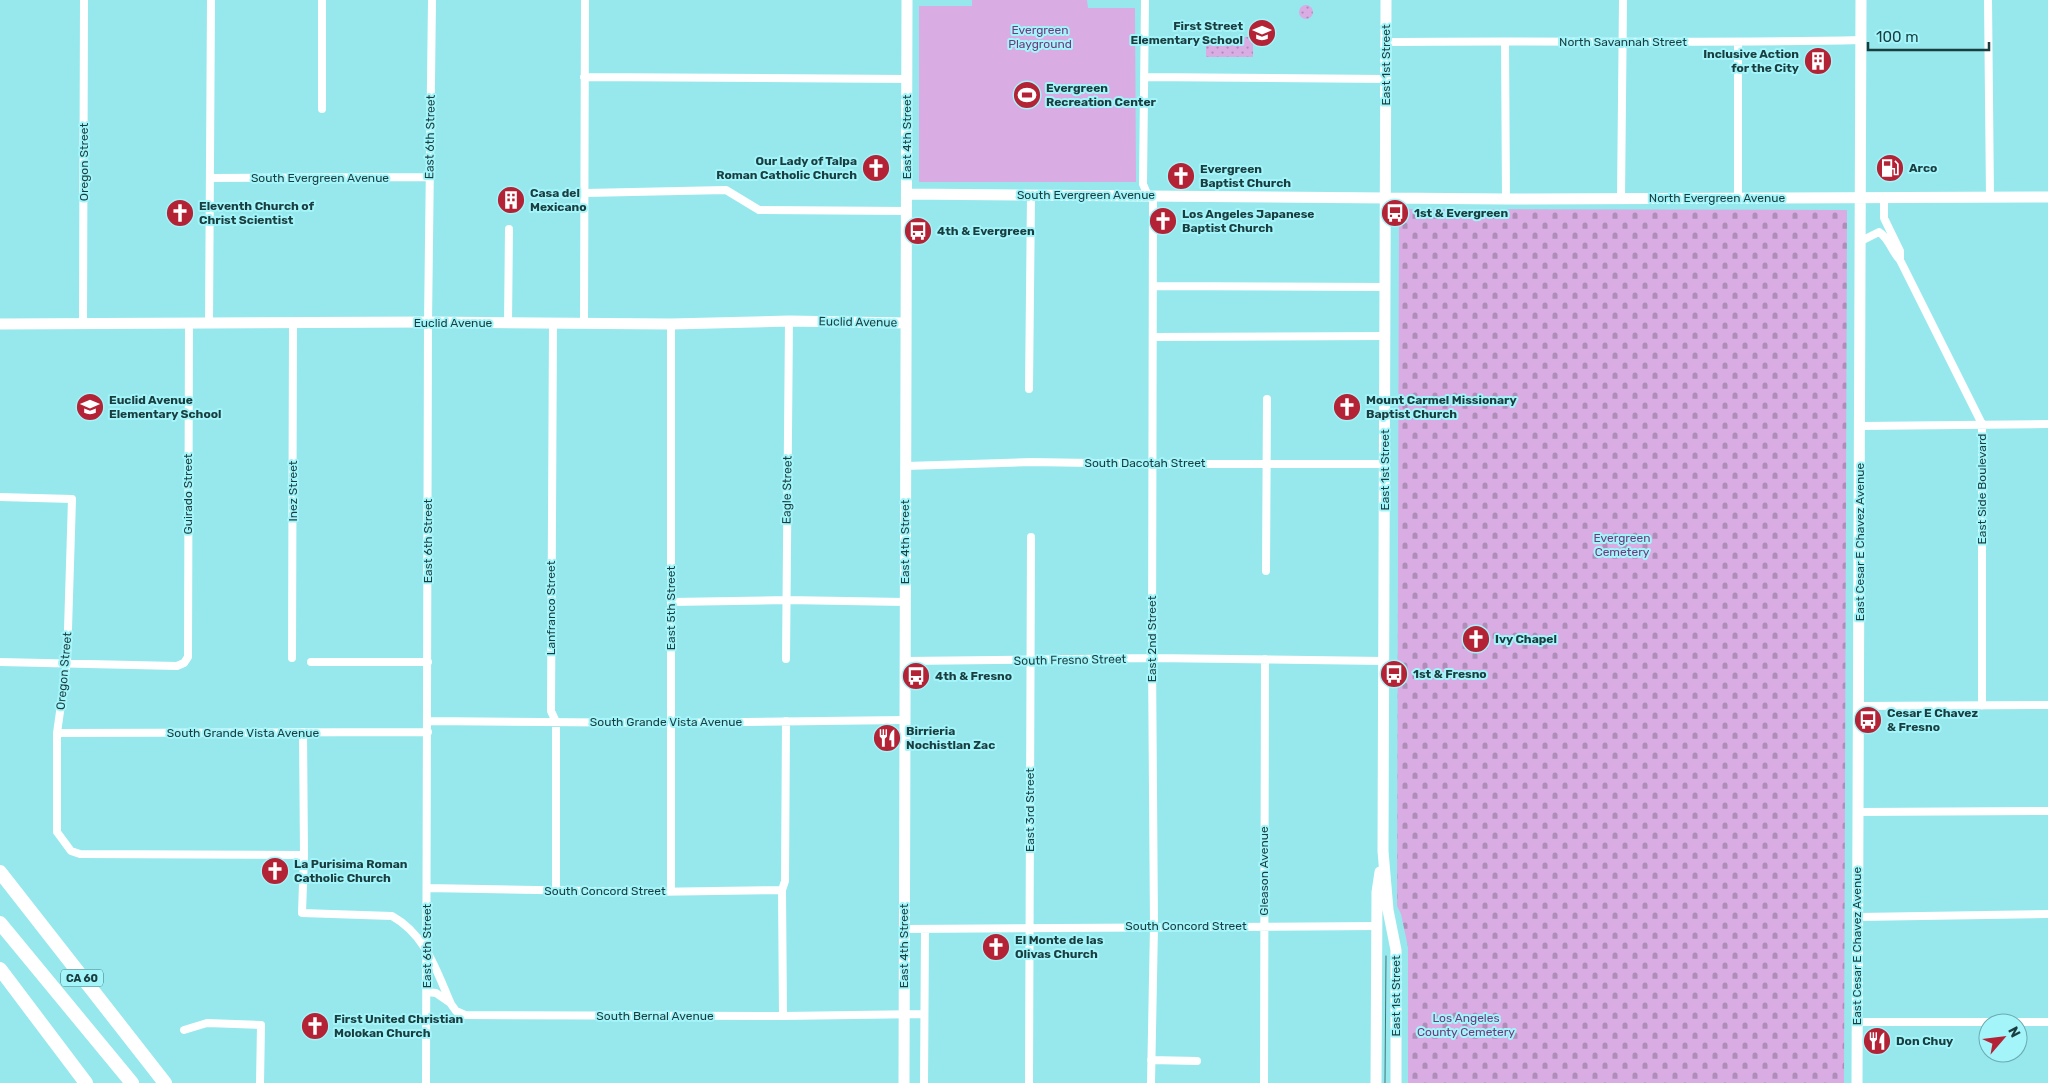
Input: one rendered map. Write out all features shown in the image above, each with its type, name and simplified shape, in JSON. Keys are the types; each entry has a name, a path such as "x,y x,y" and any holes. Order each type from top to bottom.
{"highway":[{"name":"CA 60","path":"0,872 165,1083"},
{"name":"CA 60","path":"0,923 132,1083"},
{"path":"0,969 86,1083"}],"street":[{"name":"Oregon Street","path":"83,325 84,0"},
{"path":"209,324 211,0"},
{"path":"322,0 322,109"},
{"name":"East 6th Street","path":"426,1083 428,322 432,0"},
{"path":"584,322 585,0"},
{"name":"East 4th Street","path":"904,1083 908,0"},
{"name":"East 2nd Street","path":"1145,0 1143,184 1151,196 1154,337 1152,464 1154,926 1151,1083"},
{"name":"East 1st Street","path":"1386,0 1383,851 1388,910 1396,950 1396,1083"},
{"path":"1622,198 1623,0"},
{"name":"East Cesar E Chavez Avenue","path":"1857,1083 1862,197 1861,0"},
{"path":"1988,0 1990,197"},
{"name":"North Savannah Street","path":"1386,42 1624,41 1738,43 1861,40"},
{"path":"1505,42 1506,199"},
{"path":"1738,43 1738,198"},
{"path":"584,77 907,78"},
{"path":"1145,77 1386,79"},
{"name":"South Evergreen Avenue","path":"210,178 429,177"},
{"path":"585,193 726,190 758,210 907,211"},
{"name":"South Evergreen Avenue","path":"907,194 1386,196"},
{"path":"1029,389 1031,195"},
{"name":"North Evergreen Avenue","path":"1386,196 1398,198 1506,199 2048,197"},
{"name":"East Side Boulevard","path":"1884,198 1884,218 1900,252 1900,260"},
{"path":"508,323 509,230"},
{"name":"East Side Boulevard","path":"1861,241 1879,232 1883,234 1900,260 1982,424 1982,706"},
{"path":"1153,286 1386,287"},
{"name":"Euclid Avenue","path":"0,324 428,322 671,324 789,321 906,323"},
{"name":"Eagle Street","path":"786,659 789,321"},
{"name":"Lanfranco Street","path":"553,323 551,711 556,722 556,891"},
{"name":"Guirado Street","path":"67,662 177,666 184,663 188,657 189,324"},
{"name":"Inez Street","path":"292,658 293,324"},
{"name":"East 5th Street","path":"671,324 671,891"},
{"path":"1154,337 1386,336"},
{"path":"1266,571 1265,464 1267,399"},
{"path":"1860,426 2048,424"},
{"name":"South Dacotah Street","path":"906,466 1031,462 1385,464"},
{"name":"Oregon Street","path":"0,497 72,499 67,662 58,734 57,832 63,842 71,851 80,854 304,855"},
{"name":"East 3rd Street","path":"1030,1083 1031,537"},
{"path":"671,602 786,600 905,602"},
{"name":"South Fresno Street","path":"905,661 1031,661 1152,658 1384,661"},
{"name":"Gleason Avenue","path":"1264,1083 1265,659"},
{"path":"0,662 67,662"},
{"path":"311,662 428,662"},
{"path":"1859,706 2048,705"},
{"name":"South Grande Vista Avenue","path":"428,722 671,723 904,720"},
{"path":"783,1016 782,890 785,881 786,721"},
{"path":"303,732 304,855 302,912 392,916 402,922 419,938 427,949 451,1004"},
{"name":"South Grande Vista Avenue","path":"58,734 428,732"},
{"path":"1858,812 2048,811"},
{"name":"East 1st Street","path":"1376,1083 1378,892 1383,851"},
{"name":"South Concord Street","path":"428,888 556,891 782,890"},
{"path":"1858,917 2048,914"},
{"name":"South Concord Street","path":"904,929 1378,926"},
{"name":"East 4th Street","path":"924,1083 925,929"},
{"name":"South Bernal Avenue","path":"427,992 436,993 451,1004 456,1011 465,1015 783,1016 924,1014"},
{"path":"1857,1022 2048,1022"},
{"path":"184,1030 207,1023 261,1025 260,1083"},
{"path":"1151,1060 1197,1062"}],"green space":[{"name":"Evergreen Recreation Center","path":"972,0 1087,0 1088,8 1135,8 1136,182 919,182 919,6 972,6"},
{"path":"1303,5 1309,5 1313,12 1309,19 1303,19 1299,15 1299,9"},
{"path":"1206,37 1253,37 1253,57 1206,57"},
{"name":"Evergreen Cemetery","path":"1399,209 1847,210 1844,1083 1408,1083 1408,947 1401,914 1397,906"}],"tram line":[{"path":"1385,1083 1386,956"}],"place":[{"name":"First Street Elementary School","path":"1262,33"},
{"name":"Inclusive Action for the City","path":"1818,61"},
{"name":"Evergreen Recreation Center","path":"1027,95"},
{"name":"Our Lady of Talpa Roman Catholic Church","path":"876,168"},
{"name":"Arco","path":"1890,168"},
{"name":"Evergreen Baptist Church","path":"1181,176"},
{"name":"Casa del Mexicano","path":"511,200"},
{"name":"Eleventh Church of Christ Scientist","path":"180,213"},
{"name":"1st & Evergreen","path":"1395,213"},
{"name":"Los Angeles Japanese Baptist Church","path":"1163,221"},
{"name":"4th & Evergreen","path":"918,231"},
{"name":"Euclid Avenue Elementary School","path":"90,407"},
{"name":"Mount Carmel Missionary Baptist Church","path":"1347,407"},
{"name":"Ivy Chapel","path":"1476,639"},
{"name":"1st & Fresno","path":"1394,674"},
{"name":"4th & Fresno","path":"916,676"},
{"name":"Cesar E Chavez & Fresno","path":"1868,720"},
{"name":"Birrieria Nochistlan Zac","path":"887,738"},
{"name":"La Purisima Roman Catholic Church","path":"275,871"},
{"name":"El Monte de las Olivas Church","path":"996,947"},
{"name":"First United Christian Molokan Church","path":"315,1026"},
{"name":"Don Chuy","path":"1877,1041"}],"park label":[{"name":"Evergreen Playground","path":"1040,37"},
{"name":"Los Angeles County Cemetery","path":"1466,1025"}]}
